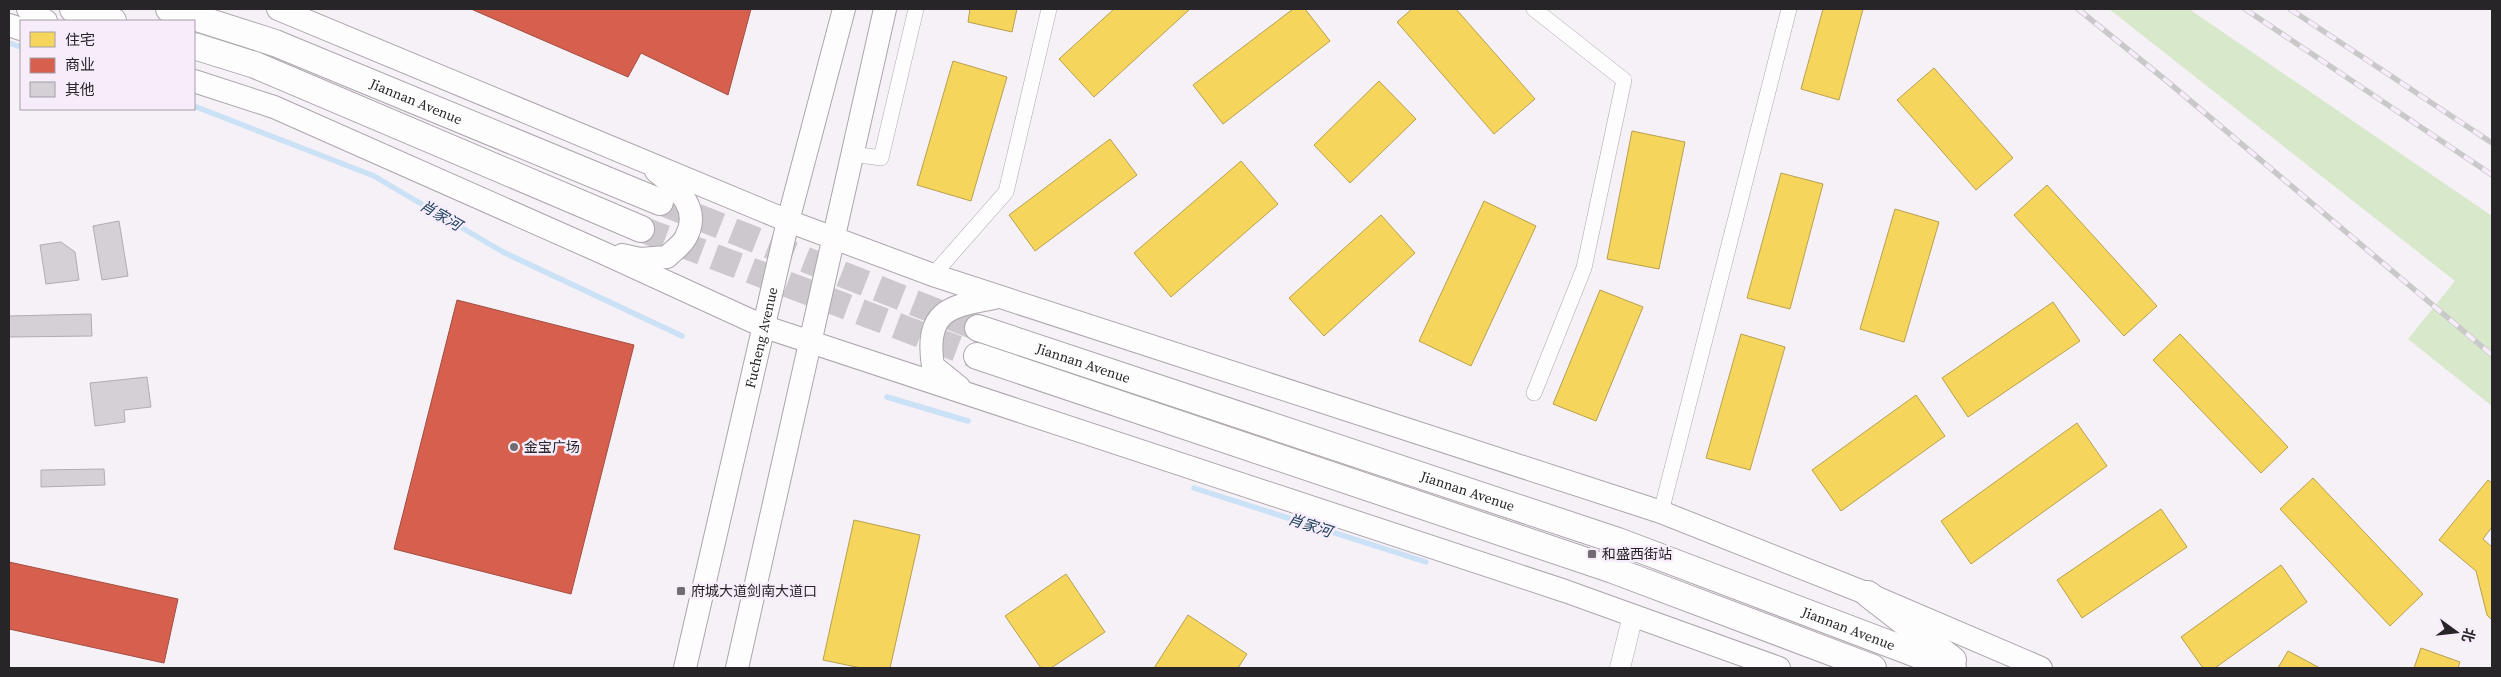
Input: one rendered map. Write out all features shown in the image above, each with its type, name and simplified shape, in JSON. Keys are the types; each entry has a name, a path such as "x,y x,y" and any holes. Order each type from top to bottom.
{"highway":[{"path":"73,9 110,20"},
{"name":"Jiannan Avenue","path":"168,9 275,43 660,202"},
{"path":"195,46 255,65 641,229"},
{"name":"Jiannan Avenue","path":"978,328 1618,541 1953,668"},
{"name":"Jiannan Avenue","path":"977,356 1613,570 1873,668"},
{"path":"1868,594 1964,668"}],"main road":[{"path":"28,9 44,20"},
{"path":"278,9 834,240 933,275 1660,512 1868,594 2041,668"},
{"name":"Fucheng Avenue","path":"685,668 788,221 844,9"},
{"path":"737,668 885,9"},
{"path":"195,81 274,106 599,250 765,327 1633,615 1779,668"},
{"path":"599,250 640,259 667,257 686,237 691,217 688,201 639,158"},
{"path":"974,397 933,366 930,346 934,329 941,315 957,306 1000,296"}],"street":[{"path":"853,154 881,158 916,9"},
{"path":"933,275 1006,192 1049,9"},
{"path":"1534,9 1624,80 1584,268 1534,393"},
{"path":"1660,512 1789,9"},
{"path":"1620,668 1633,615"}],"green space":[{"path":"2109,9 2189,9 2492,216 2492,406 2408,339 2455,281"}],"building: 住宅":[{"path":"970,9 1017,9 1012,32 968,22"},
{"path":"1114,9 1190,9 1094,97 1059,59"},
{"path":"1293,9 1305,9 1330,41 1223,124 1193,85"},
{"path":"1412,9 1456,9 1535,99 1494,134 1397,22"},
{"path":"1823,9 1863,9 1839,100 1801,89"},
{"path":"953,61 1007,77 971,201 917,185"},
{"path":"1934,68 2013,158 1976,190 1897,100"},
{"path":"1379,81 1416,119 1350,183 1314,145"},
{"path":"1632,131 1685,142 1659,269 1607,259"},
{"path":"1110,139 1137,175 1035,251 1009,215"},
{"path":"1241,161 1278,204 1171,297 1134,253"},
{"path":"1781,173 1823,184 1790,309 1747,298"},
{"path":"2047,185 2157,306 2124,336 2014,215"},
{"path":"1484,201 1536,226 1471,366 1419,341"},
{"path":"1895,209 1939,222 1904,342 1860,329"},
{"path":"1381,215 1415,253 1324,336 1289,298"},
{"path":"1600,290 1643,307 1596,421 1553,404"},
{"path":"2053,302 2080,341 1968,417 1942,378"},
{"path":"1741,334 1785,347 1750,470 1706,458"},
{"path":"2180,334 2288,447 2261,473 2153,360"},
{"path":"1916,395 1945,436 1841,511 1812,470"},
{"path":"2077,423 2107,466 1971,564 1941,521"},
{"path":"2313,478 2423,594 2390,626 2280,509"},
{"path":"2488,480 2492,483 2492,527 2483,539 2492,547 2492,620 2487,615 2476,571 2439,540"},
{"path":"2161,509 2187,547 2082,618 2057,580"},
{"path":"854,520 920,535 890,668 861,668 823,660"},
{"path":"2281,565 2307,602 2215,668 2203,668 2181,637"},
{"path":"1066,574 1105,632 1051,668 1041,668 1005,616"},
{"path":"1188,615 1247,654 1238,668 1154,668"},
{"path":"2421,648 2460,662 2458,668 2414,668"},
{"path":"2288,651 2320,668 2278,668"}],"building: 商业":[{"path":"471,9 751,9 728,95 641,53 628,77"},
{"name":"金宝广场","path":"457,300 634,345 571,594 394,549"},
{"path":"9,562 178,599 164,663 9,629"}],"building: 其他":[{"path":"119,221 128,276 102,280 93,226"},
{"path":"61,242 75,252 79,280 46,284 40,245"},
{"path":"91,314 92,336 9,337 9,316"},
{"path":"147,377 151,407 124,410 125,422 95,426 90,383"},
{"path":"104,469 105,485 41,487 41,470"}],"waterway":[{"name":"肖家河","path":"9,43 20,47"},
{"name":"肖家河","path":"195,106 374,176 503,252 682,336"},
{"name":"肖家河","path":"887,397 968,421"},
{"name":"肖家河","path":"1194,488 1426,562"}],"tunnel":[{"path":"660,202 978,328"},
{"path":"641,229 977,356"}],"railway":[{"path":"2078,9 2168,82 2492,355"},
{"path":"2245,9 2492,175"},
{"path":"2290,9 2492,143"}],"place":[{"name":"金宝广场","path":"514,447"},
{"name":"和盛西街站","path":"1592,554"},
{"name":"府城大道剑南大道口","path":"681,591"}]}
